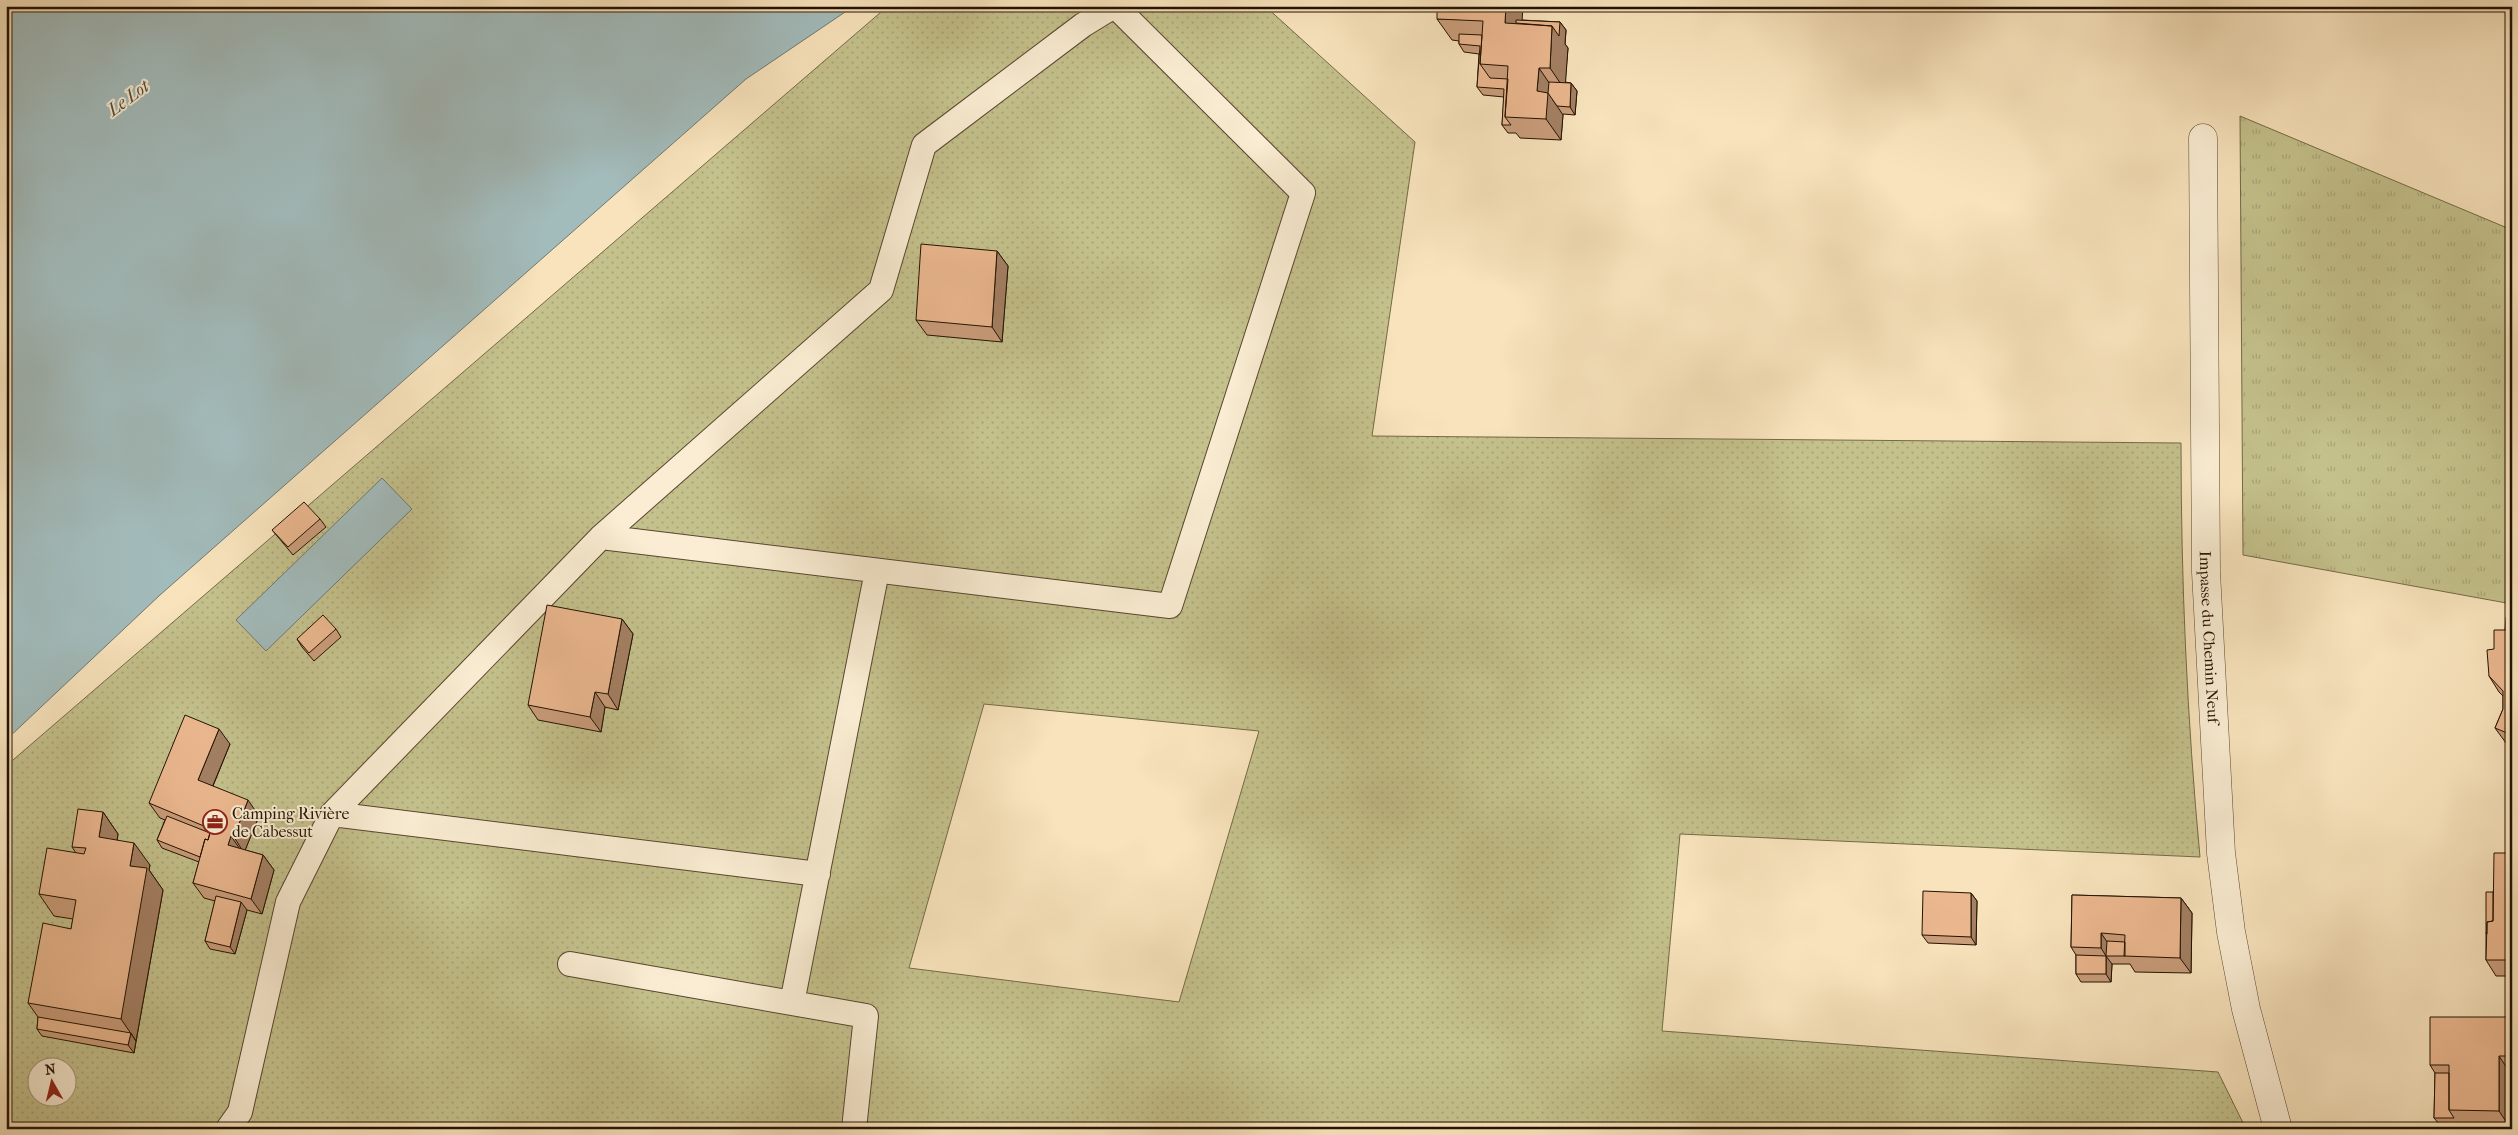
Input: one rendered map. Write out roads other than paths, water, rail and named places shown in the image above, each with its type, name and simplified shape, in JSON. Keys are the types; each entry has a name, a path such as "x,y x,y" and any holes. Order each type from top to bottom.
{"street":[{"name":"Impasse du Chemin Neuf","path":"2203,138 2206,572 2221,853 2231,932 2244,999 2278,1129"}],"lane":[{"path":"228,1129 240,1112 288,902 332,814 601,537 881,290 924,144 1083,25 1115,6 1303,193 1170,606 601,537"},
{"path":"792,1003 877,571"},
{"path":"332,814 818,874"},
{"path":"570,964 866,1016 854,1129"}],"water":[{"name":"Le Lot","path":"6,6 854,6 746,79 160,595 6,740"},
{"path":"382,478 412,509 266,651 236,620"}],"place":[{"name":"Camping Rivière de Cabessut","path":"215,822"}]}
